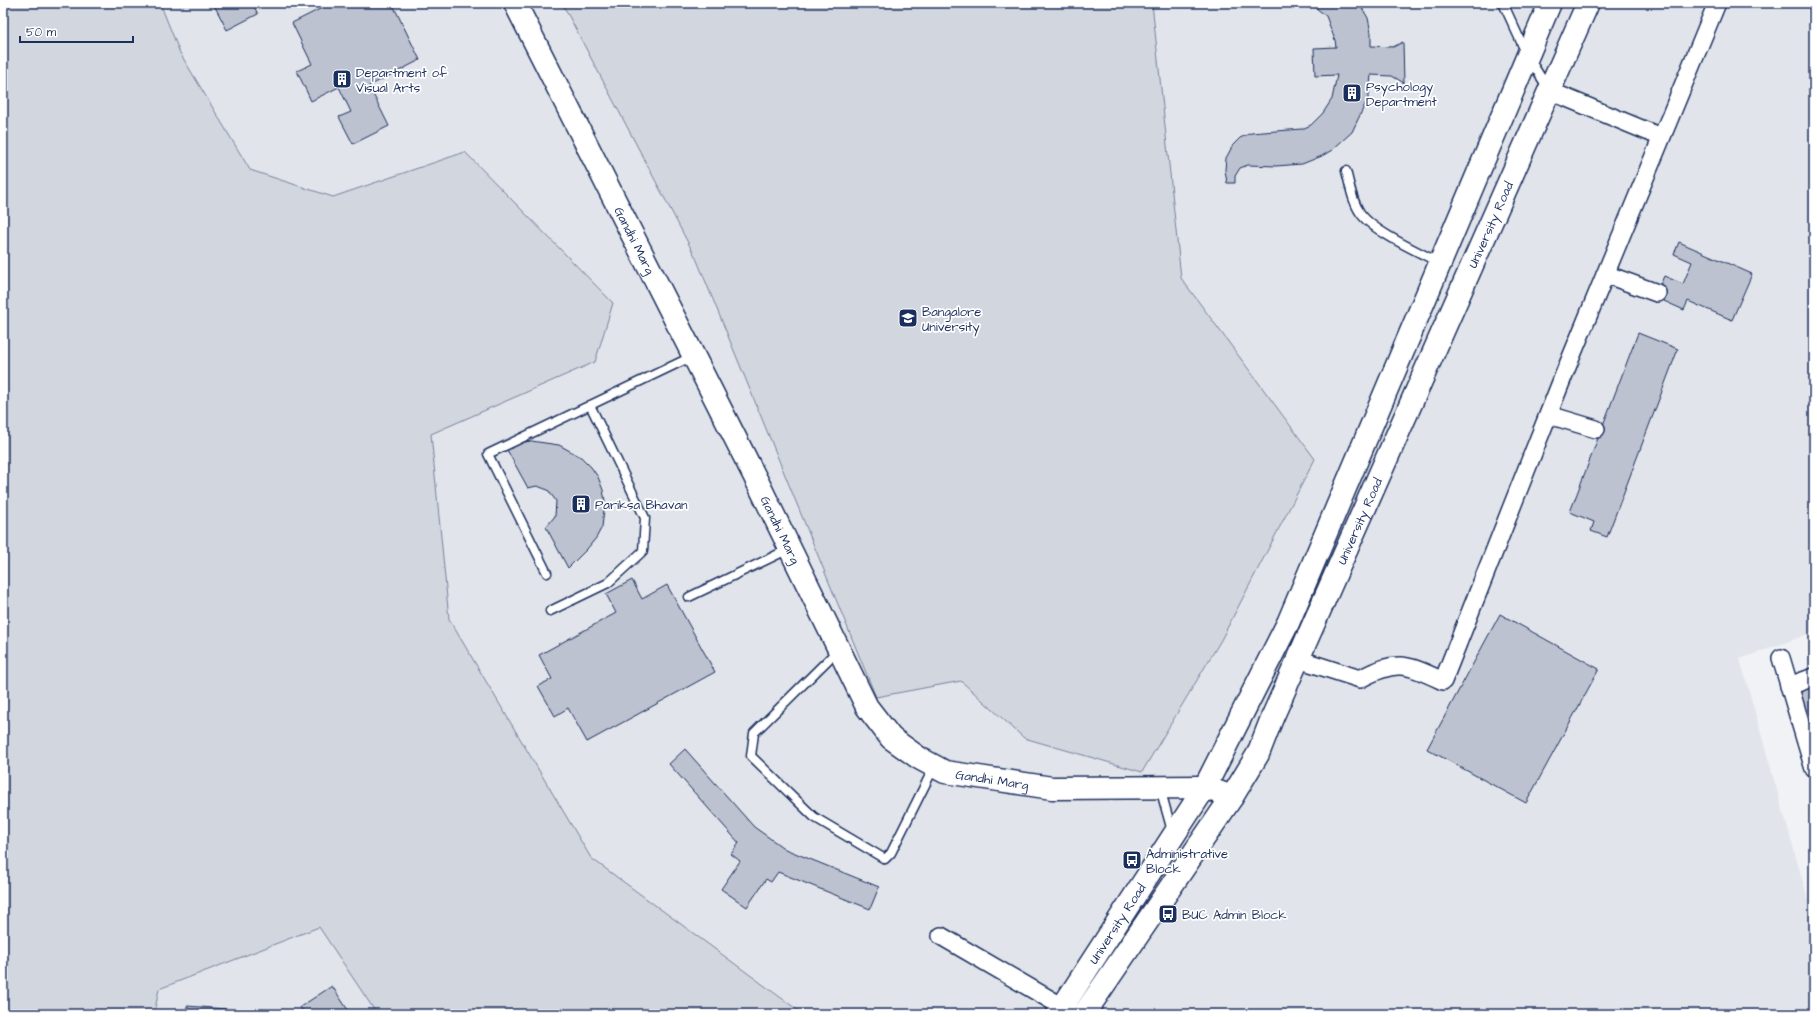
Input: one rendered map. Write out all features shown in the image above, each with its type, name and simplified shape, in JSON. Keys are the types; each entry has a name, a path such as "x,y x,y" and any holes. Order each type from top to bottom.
{"main road":[{"name":"Gandhi Marg","path":"515,3 789,548 866,706 891,738 919,758 946,772 1052,788 1205,787 1232,798"},
{"name":"University Road","path":"1060,1010 1205,787 1288,623 1527,54 1550,3"},
{"name":"University Road","path":"1084,1014 1232,798 1258,754 1298,659 1588,3"}],"street":[{"path":"1298,659 1360,679 1374,671 1392,666 1407,666 1443,681 1605,274 1716,3"},
{"path":"1550,91 1662,137"},
{"path":"1605,274 1657,293"},
{"path":"1549,415 1596,430"},
{"path":"1781,658 1789,686 1809,733 1814,769"},
{"path":"1789,686 1814,677"},
{"path":"941,936 1060,1010"}],"lane":[{"path":"1503,3 1527,54 1550,91"},
{"path":"1346,171 1353,198 1362,215 1377,228 1440,263"},
{"path":"548,573 488,454 693,356"},
{"path":"550,611 608,583 643,551 645,518 590,405"},
{"path":"689,597 789,548"},
{"path":"839,650 754,733 751,756 814,817 885,859 891,853 934,766"},
{"path":"1160,787 1173,836"}],"shaded area":[{"name":"Bangalore University","path":"3,3 1814,3 1814,632 1740,659 1814,921 1814,1014 3,1014"},
{"path":"3,3 160,3 180,53 250,170 333,197 465,152 613,303 595,362 431,434 449,619 591,858 803,1014 377,1014 319,927 159,989 154,1014 3,1014"},
{"path":"562,3 1152,3 1181,278 1315,459 1221,640 1142,772 1024,738 961,681 876,697 696,258"}],"building":[{"path":"213,3 252,3 258,14 227,30"},
{"name":"Department of Visual Arts","path":"322,3 392,3 420,60 369,86 389,126 353,144 339,117 351,112 339,87 311,101 297,71 312,64 292,23 324,7"},
{"name":"Psychology Department","path":"1310,3 1359,3 1368,18 1371,33 1371,46 1393,47 1403,42 1404,83 1392,76 1371,75 1369,96 1352,132 1332,150 1322,156 1302,164 1276,166 1248,165 1240,168 1235,176 1235,183 1227,183 1225,170 1226,158 1233,145 1240,138 1251,133 1302,129 1311,125 1323,113 1332,99 1337,75 1315,76 1314,48 1336,47 1335,40 1326,16"},
{"path":"1679,242 1752,274 1732,320 1688,301 1684,310 1655,297 1664,276 1683,284 1692,262 1674,254"},
{"path":"1638,333 1678,349 1607,537 1591,531 1594,522 1570,512"},
{"name":"Pariksa Bhavan","path":"531,441 559,445 581,457 598,477 603,490 605,501 602,527 596,538 587,549 568,568 546,527 555,516 556,501 548,490 537,486 528,488 506,448 519,443"},
{"path":"632,580 642,599 667,585 715,672 587,742 568,708 555,716 538,686 552,679 539,655 616,613 606,594"},
{"path":"1500,614 1599,669 1526,803 1427,749"},
{"path":"1814,683 1814,726 1812,727 1798,688"},
{"path":"685,749 754,827 785,849 879,887 870,909 778,872 771,882 766,879 747,907 721,889 740,861 731,854 739,843 669,764"},
{"path":"332,986 350,1013 304,1014 300,1007"},
{"path":"187,1006 239,1010 238,1014 186,1014"}],"place":[{"name":"Department of Visual Arts","path":"342,79"},
{"name":"Psychology Department","path":"1352,93"},
{"name":"Bangalore University","path":"908,318"},
{"name":"Pariksa Bhavan","path":"581,504"},
{"name":"Administrative Block","path":"1132,860"},
{"name":"BUC Admin Block","path":"1168,914"}]}
